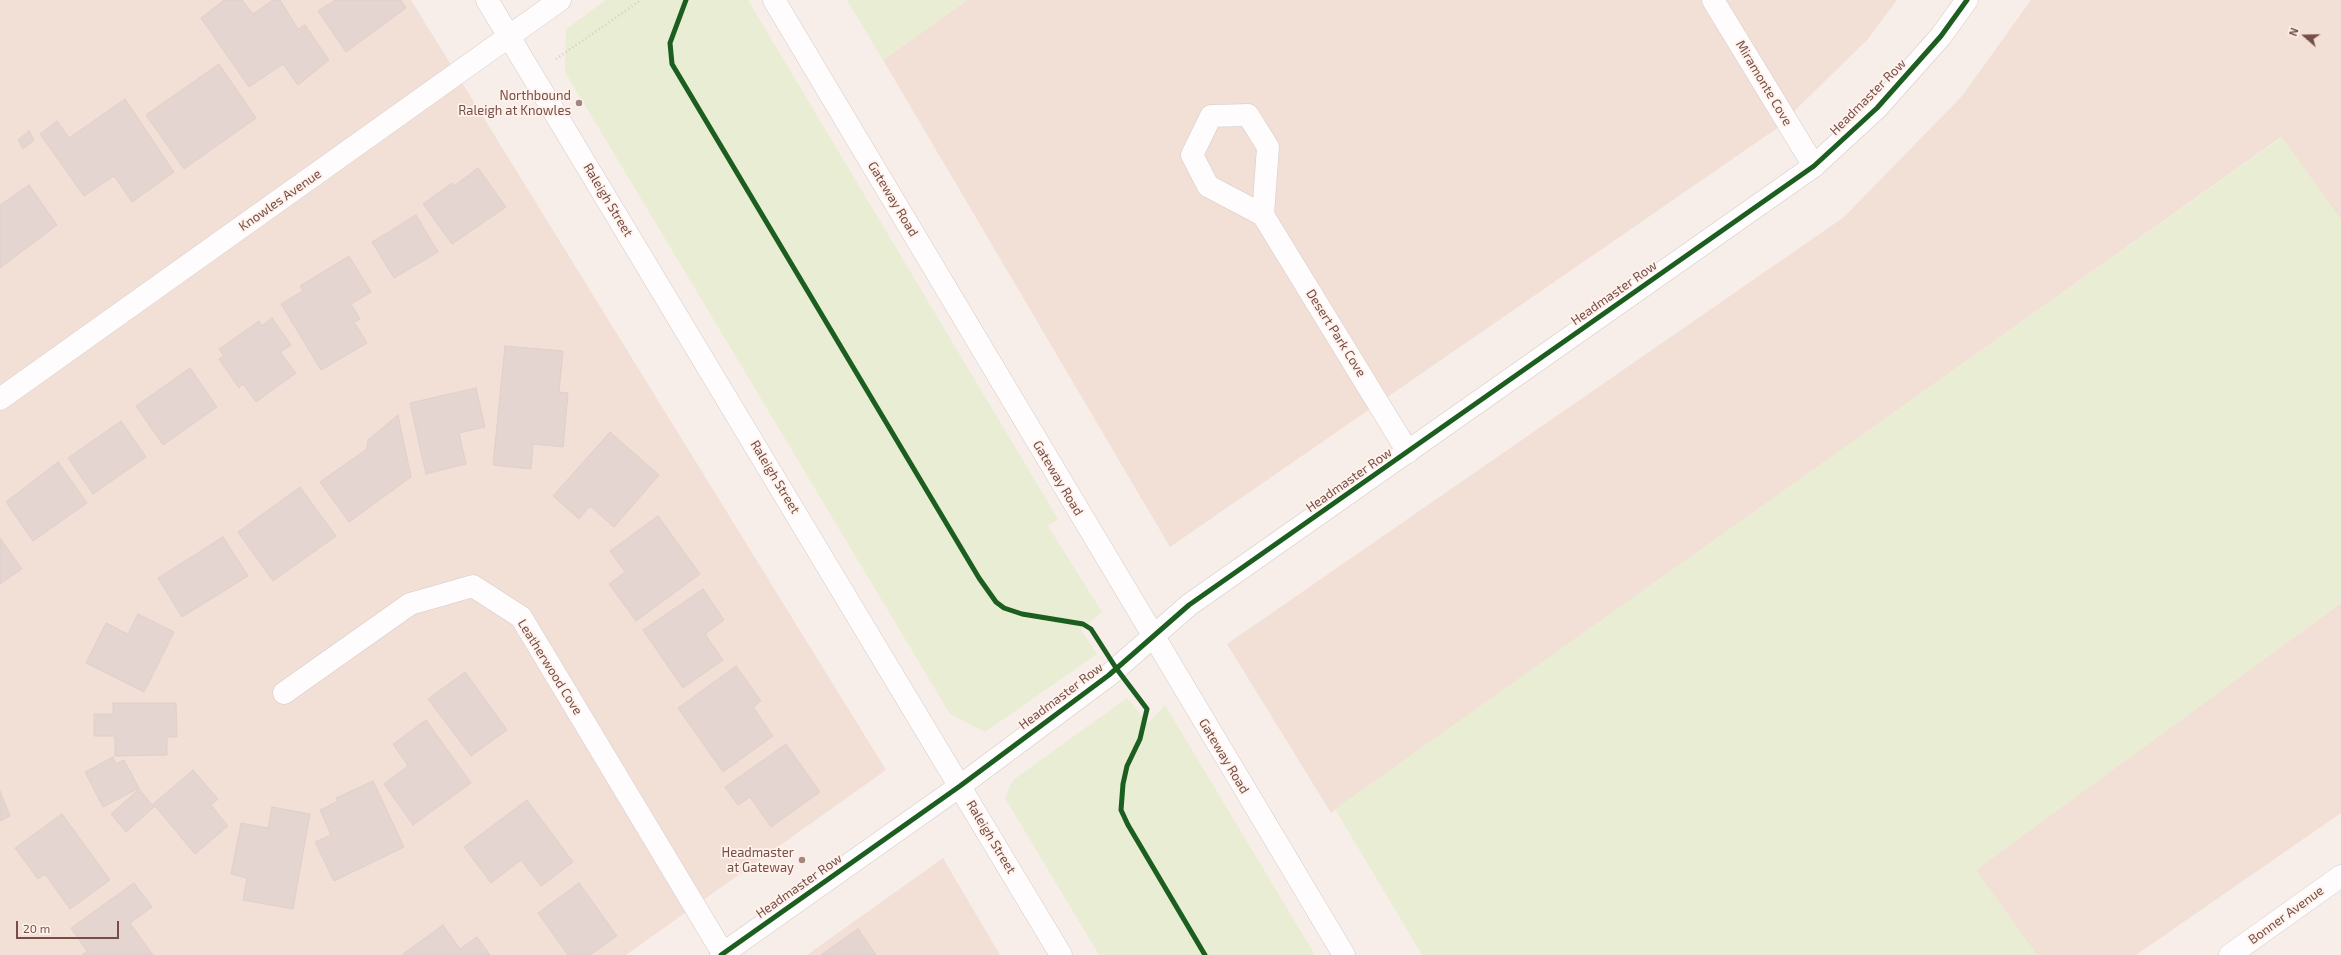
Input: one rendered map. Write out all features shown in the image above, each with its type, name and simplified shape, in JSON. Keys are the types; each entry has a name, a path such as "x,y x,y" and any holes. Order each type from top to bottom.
{"street":[{"name":"Raleigh Street","path":"487,0 1061,955"},
{"name":"Knowles Avenue","path":"0,399 510,38 560,0"},
{"name":"Gateway Road","path":"774,0 1344,955"},
{"name":"Miramonte Cove","path":"1713,0 1814,166"},
{"name":"Headmaster Row","path":"723,955 960,786 1109,675 1189,605 1814,166 1877,108 1941,36 1967,0"},
{"path":"1211,116 1248,116 1268,147 1263,215 1208,186 1192,155 1211,116"},
{"name":"Desert Park Cove","path":"1263,215 1408,452"},
{"name":"Leatherwood Cove","path":"284,693 410,604 473,586 521,617 723,955"},
{"name":"Bonner Avenue","path":"2230,955 2341,876"}],"path":[{"path":"533,75 641,0"}],"shaded area":[{"path":"0,0 411,0 886,770 626,955 0,955"},
{"path":"967,0 1897,0 1868,39 1776,129 1170,547 883,60"},
{"path":"2031,0 2341,0 2341,220 2281,137 1331,813 1227,644 1844,217 1962,96"},
{"path":"2341,603 2341,813 2136,955 2037,955 1975,870"},
{"path":"943,858 1000,955 807,955"}],"green space":[{"path":"606,0 748,0 1058,519 1048,526 1102,612 1081,630 1097,654 985,732 950,714 565,72 566,29"},
{"path":"847,0 967,0 883,60"},
{"path":"2282,137 2341,220 2341,603 1976,870 2037,955 1422,955 1335,809"},
{"path":"1127,698 1148,723 1165,705 1315,955 1099,955 1005,798 1013,780"}],"building":[{"path":"224,0 242,0 253,14 273,0 280,0 298,29 305,25 329,60 298,85 283,64 249,87 201,18"},
{"path":"335,0 401,0 406,8 346,52 318,11"},
{"path":"219,64 256,118 184,169 146,115"},
{"path":"125,99 174,172 132,202 114,176 84,196 40,134 57,121 69,138"},
{"path":"29,131 34,140 23,149 18,140"},
{"path":"478,168 506,207 452,244 423,204 452,183 454,186"},
{"path":"29,185 57,225 0,268 0,205"},
{"path":"416,215 438,252 394,278 372,242"},
{"path":"349,256 371,292 351,304 360,319 354,322 367,343 321,370 281,304 303,291 300,286"},
{"path":"272,318 291,345 280,352 296,373 256,402 243,384 239,388 219,359 224,356 219,349 259,321 262,326"},
{"path":"505,346 563,351 559,392 568,393 563,447 533,444 531,469 493,465"},
{"path":"190,368 217,407 163,445 136,406"},
{"path":"476,388 485,427 459,433 466,464 426,474 410,403"},
{"path":"398,415 411,477 349,522 320,482 367,449 368,440"},
{"path":"121,421 146,457 93,494 68,458"},
{"path":"610,432 659,475 614,527 590,506 579,519 553,496"},
{"path":"58,462 87,503 33,541 6,502"},
{"path":"300,487 336,536 273,581 238,532"},
{"path":"658,516 700,574 636,621 609,584 625,572 610,551"},
{"path":"223,537 248,576 182,617 158,578"},
{"path":"0,538 22,569 0,584"},
{"path":"703,589 724,620 705,634 723,660 683,688 643,630"},
{"path":"138,614 174,632 144,692 86,663 106,623 128,634"},
{"path":"736,666 761,701 753,707 773,736 723,772 678,708"},
{"path":"465,672 507,730 471,756 428,699"},
{"path":"113,703 176,703 177,737 167,737 167,755 115,756 115,736 94,736 94,714 113,714"},
{"path":"426,720 471,783 413,825 384,784 408,766 393,744"},
{"path":"786,744 820,792 771,827 750,797 738,805 725,787"},
{"path":"113,757 116,764 124,760 139,788 103,807 85,772"},
{"path":"193,770 218,799 211,805 228,826 195,854 155,806 126,832 111,814 139,789 152,805"},
{"path":"373,781 404,847 334,881 315,842 331,835 320,810 338,801 336,798"},
{"path":"0,791 10,816 0,821"},
{"path":"527,800 573,862 541,886 521,860 491,883 464,847"},
{"path":"272,807 310,814 293,909 243,900 247,878 231,874 241,823 268,828"},
{"path":"62,814 110,880 70,909 45,874 38,879 15,848"},
{"path":"134,883 152,907 130,923 153,955 82,955 87,951 71,928"},
{"path":"579,883 617,936 590,955 568,955 538,913"},
{"path":"443,925 460,949 477,937 490,955 403,954"},
{"path":"858,929 876,955 822,955 822,954"}],"cycle path":[{"path":"686,0 670,43 672,64 979,578 996,602 1004,608 1022,614 1083,624 1091,629 1116,668 1147,709 1140,739 1127,766 1123,784 1121,810 1128,825 1205,955"},
{"path":"721,955 960,786 1109,675 1189,605 1814,166 1877,108 1941,36 1967,0"}],"place":[{"name":"Northbound Raleigh at Knowles","path":"579,103"},
{"name":"Headmaster at Gateway","path":"802,860"}]}
